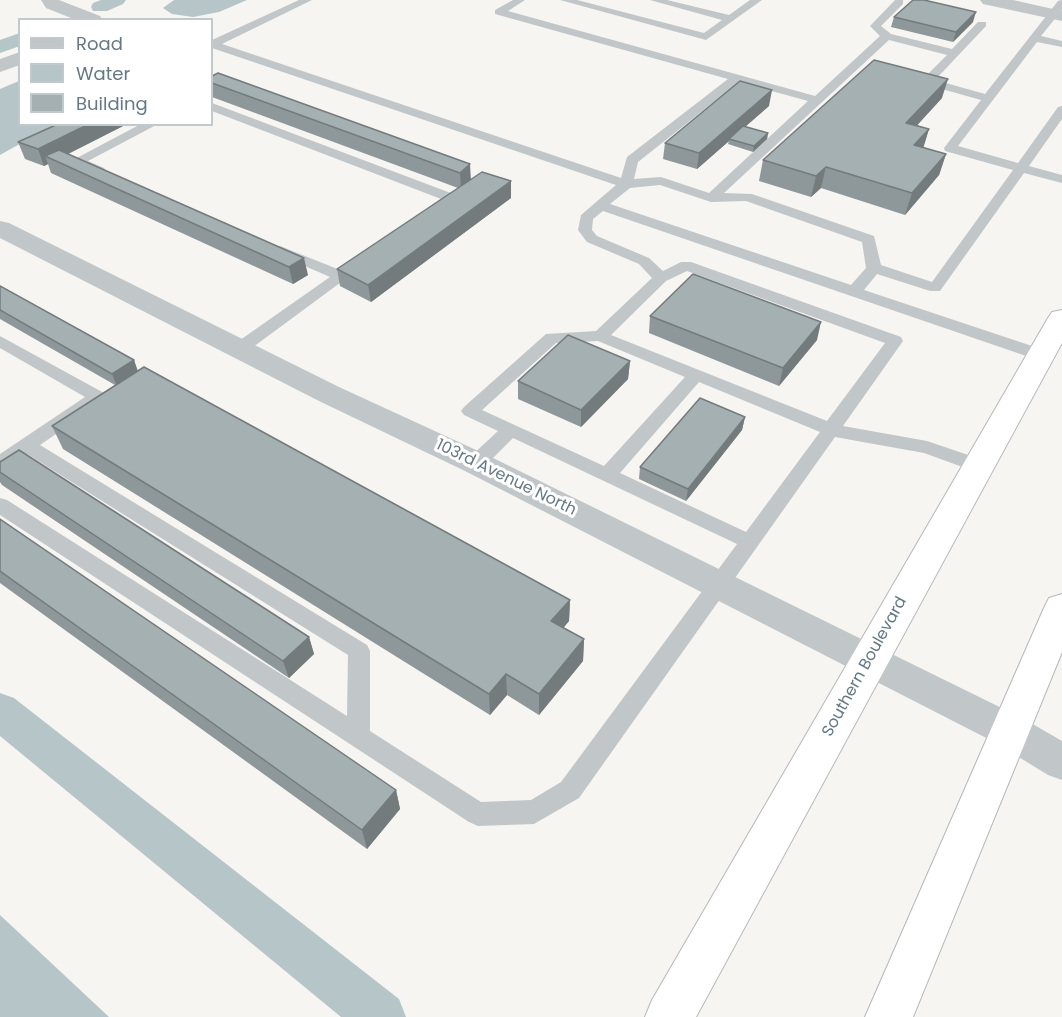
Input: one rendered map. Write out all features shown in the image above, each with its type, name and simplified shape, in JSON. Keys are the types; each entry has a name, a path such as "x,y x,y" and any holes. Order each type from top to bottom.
{"highway":[{"name":"Southern Boulevard","path":"669,1017 1062,318"},
{"path":"889,1017 1062,608"}],"street":[{"path":"50,0 52,4 89,18"},
{"path":"989,0 1059,11"},
{"path":"0,66 18,59"},
{"name":"103rd Avenue North","path":"0,228 329,394 476,463 718,584 1010,731 1062,762"}],"lane":[{"path":"213,44 306,0"},
{"path":"520,0 499,12 817,100"},
{"path":"565,0 706,37"},
{"path":"655,0 731,19"},
{"path":"742,0 755,1"},
{"path":"672,60 755,1"},
{"path":"899,2 875,26 887,36 954,53"},
{"path":"1059,11 1034,38 950,148 1062,179"},
{"path":"927,82 982,24"},
{"path":"711,198 817,100 863,64 887,36"},
{"path":"1034,38 1062,44"},
{"path":"213,44 626,184 661,182 711,198 747,197 869,239 874,268 854,292"},
{"path":"908,76 988,98"},
{"path":"661,278 644,261 592,239 585,231 586,218 626,184 632,160 737,78"},
{"path":"213,107 451,198 425,216"},
{"path":"874,268 935,288 1062,110"},
{"path":"111,176 78,162 148,126"},
{"path":"601,206 1041,355"},
{"path":"264,243 341,276"},
{"path":"239,349 375,252"},
{"path":"0,504 478,814 534,812 570,790 895,341 686,265 661,278 600,336"},
{"path":"750,542 470,411 552,338 600,336 832,430 927,447 979,466"},
{"path":"0,341 98,397 0,463"},
{"path":"607,475 696,375"},
{"path":"476,463 511,430"},
{"path":"27,445 359,651 358,736"}],"water":[{"path":"174,0 247,0 219,12 193,17 172,14 163,8"},
{"path":"18,81 18,126 60,126 32,137 0,155 0,89"},
{"path":"0,915 109,1017 0,1017"}],"building":[{"path":"913,0 924,0 976,12 956,32 894,17"},
{"path":"874,60 948,79 906,123 929,129 914,145 946,154 912,193 826,167 816,176 763,160"},
{"path":"218,73 470,164 460,173 213,83 213,76"},
{"path":"740,81 772,90 699,153 665,143"},
{"path":"54,126 85,126 38,149 18,142"},
{"path":"743,126 768,133 754,146 729,139"},
{"path":"59,150 304,258 289,267 45,156"},
{"path":"482,172 511,181 368,285 337,269"},
{"path":"693,274 821,322 783,368 650,316"},
{"path":"0,286 134,360 112,374 0,310"},
{"path":"568,335 630,361 581,410 518,381"},
{"path":"144,367 570,600 551,621 584,639 539,694 506,674 489,694 52,426"},
{"path":"700,398 745,417 688,489 640,467"},
{"path":"19,450 309,637 283,661 0,472 0,462"},
{"path":"0,519 396,790 362,830 0,571"}],"waterway":[{"path":"100,7 117,0"},
{"path":"0,47 18,40"},
{"path":"0,711 381,1017"}]}
